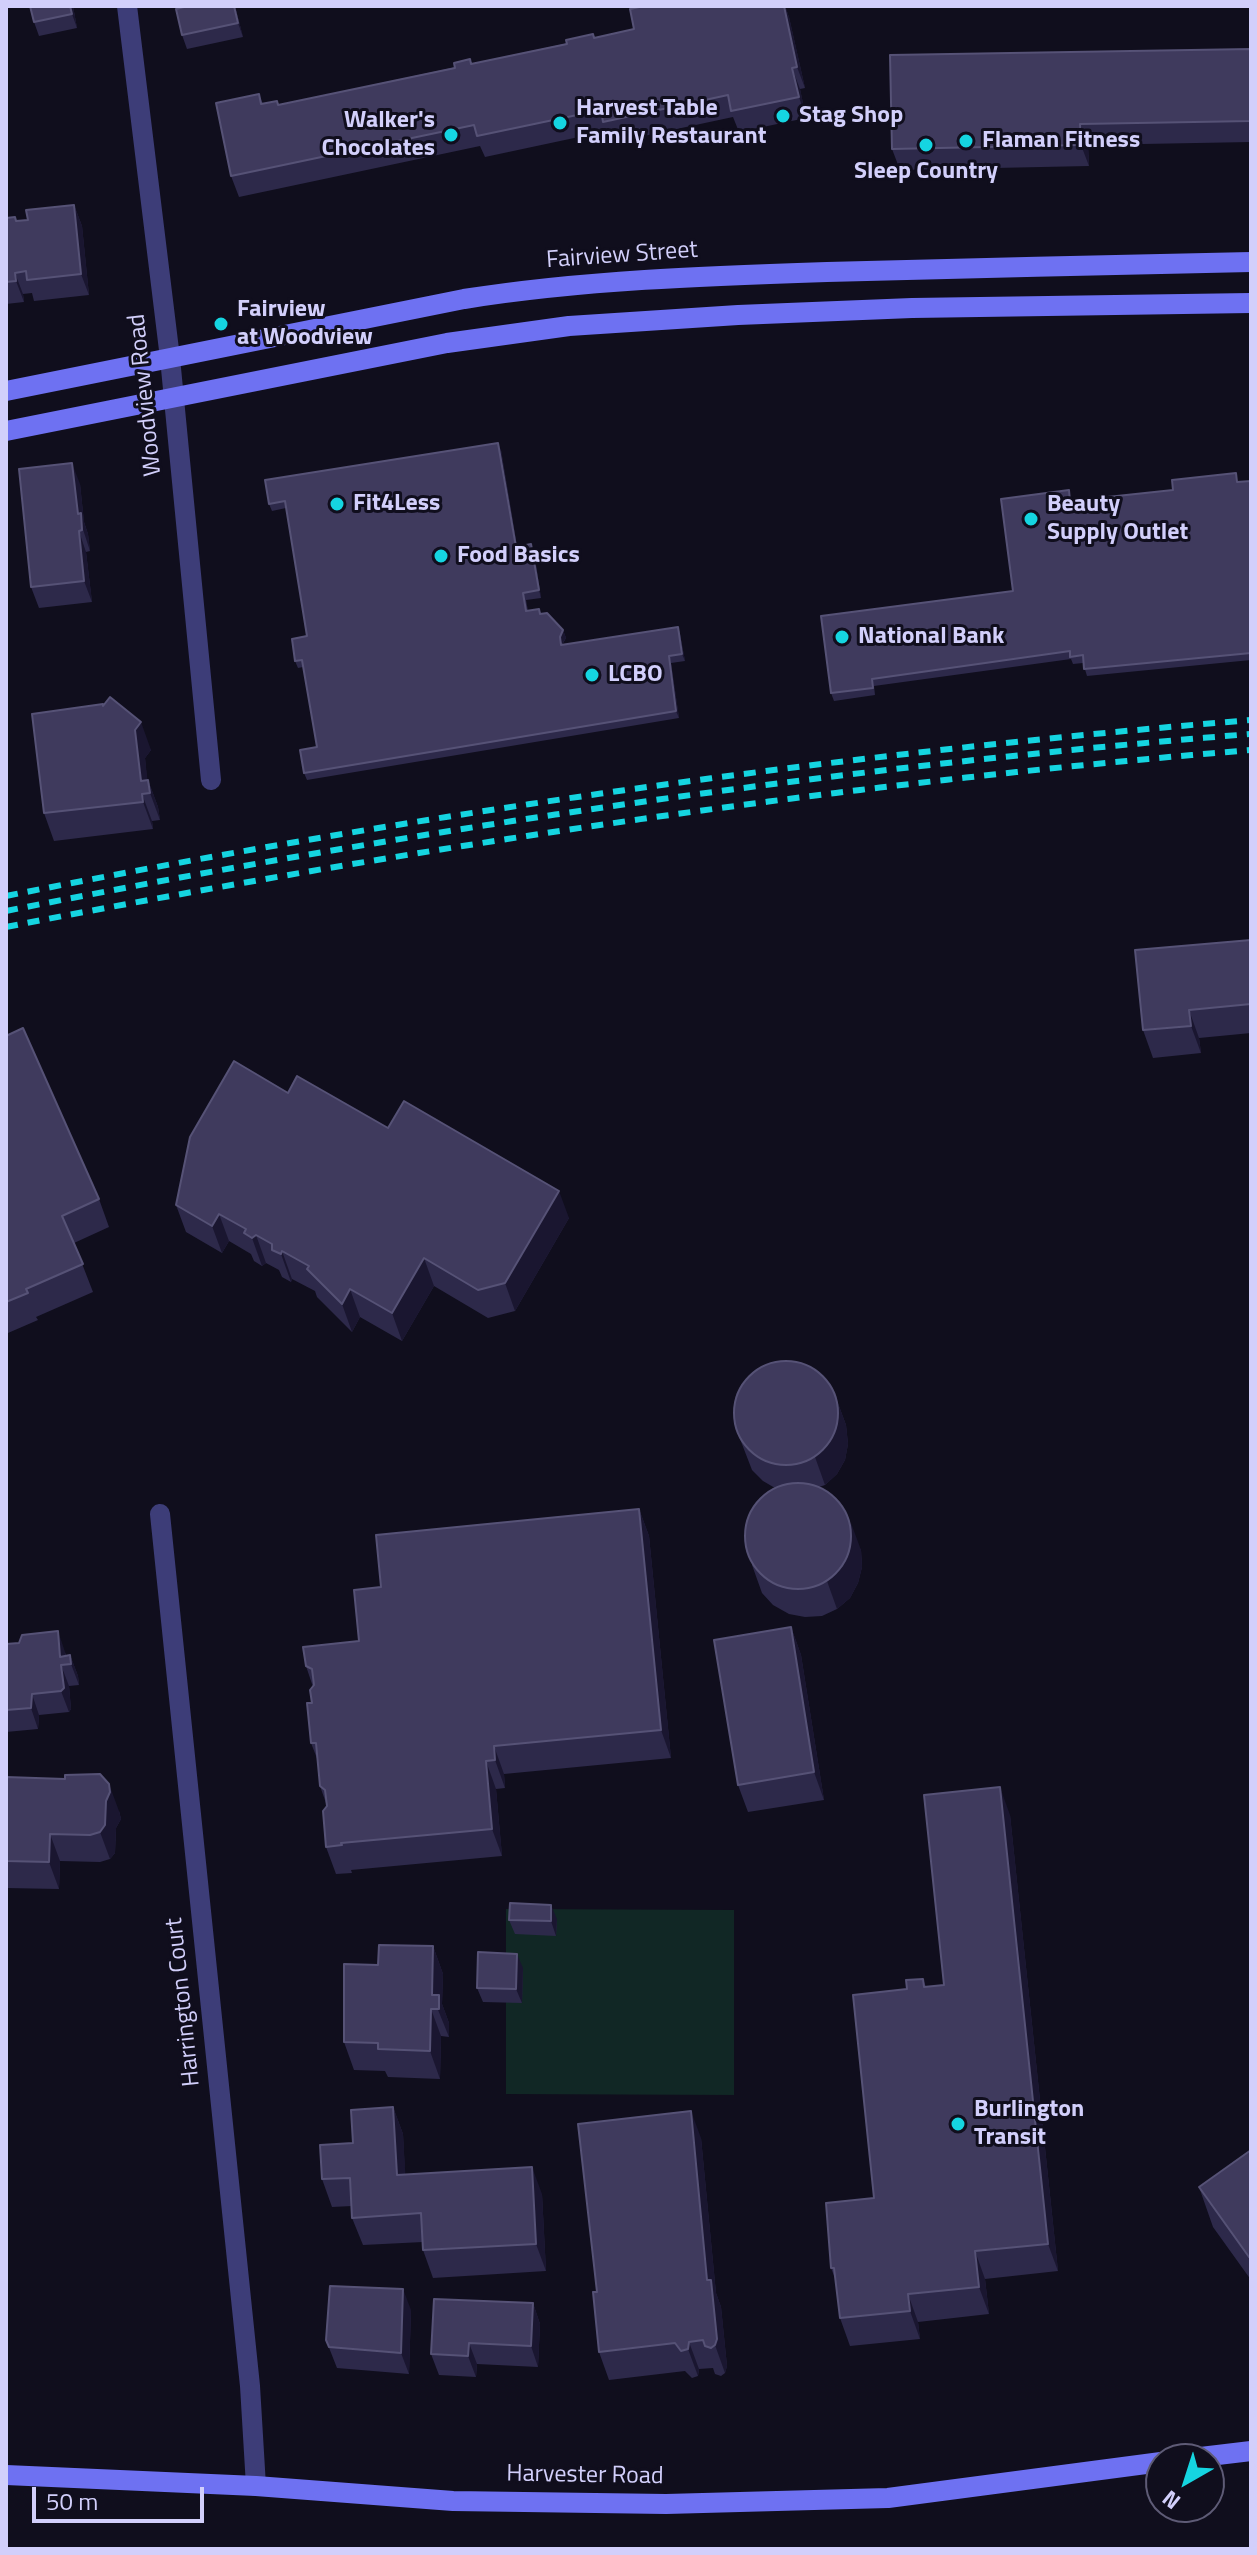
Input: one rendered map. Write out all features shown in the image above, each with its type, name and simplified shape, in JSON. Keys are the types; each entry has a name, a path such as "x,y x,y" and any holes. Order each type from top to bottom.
{"main road":[{"name":"Fairview Street","path":"6,391 464,299 532,289 704,276 945,267 1251,262"},
{"path":"6,431 447,343 569,326 912,308 1251,303"},
{"path":"1225,2454 1251,2451"},
{"name":"Harvester Road","path":"6,2475 256,2486 453,2501 706,2503 888,2498 1145,2464"}],"street":[{"name":"Woodview Road","path":"127,6 170,358 211,780"},
{"name":"Harrington Court","path":"160,1514 248,2372 256,2486"}],"green space":[{"path":"506,1909 734,1910 734,2095 506,2094"}],"building":[{"path":"30,6 70,6 72,14 34,22"},
{"path":"234,6 238,23 182,35 176,9"},
{"path":"644,6 784,6 797,67 792,68 799,97 731,111 728,95 603,122 601,110 477,136 474,125 231,176 216,103 259,94 261,104 277,101 278,105 455,68 454,63 470,59 471,64 567,44 566,40 593,34 594,38 634,29 630,9"},
{"path":"1251,49 1251,121 1080,124 1081,145 892,149 890,55"},
{"path":"74,205 81,274 27,280 26,271 15,273 16,281 6,282 6,218 28,220 26,210"},
{"path":"498,443 516,547 531,544 539,590 523,593 526,611 539,609 540,614 547,613 563,630 561,645 678,627 682,654 669,656 676,711 304,773 300,750 317,747 302,660 295,661 292,639 307,636 285,501 269,504 265,480"},
{"path":"72,463 78,514 81,513 82,530 79,531 84,581 31,587 19,469"},
{"path":"1236,473 1237,482 1251,481 1251,653 1084,669 1083,655 1070,657 1070,651 872,679 873,688 831,693 821,616 1013,591 1001,499 1069,490 1070,501 1173,490 1172,480"},
{"path":"110,697 141,722 135,730 141,781 148,780 150,793 142,794 143,802 44,813 32,714 103,706"},
{"path":"1251,940 1251,1004 1189,1010 1191,1026 1143,1030 1135,950"},
{"path":"23,1028 99,1199 62,1216 83,1264 26,1289 28,1293 6,1302 6,1036"},
{"path":"234,1061 288,1093 297,1076 388,1128 404,1101 559,1191 505,1283 478,1290 424,1258 392,1313 350,1289 342,1304 307,1269 309,1266 282,1251 281,1254 272,1250 272,1244 256,1235 252,1238 244,1233 246,1229 219,1214 212,1226 176,1205 190,1137"},
{"path":"786,1361 806,1365 823,1376 834,1393 838,1413 834,1433 823,1450 806,1461 786,1465 766,1461 749,1450 738,1433 734,1413 738,1393 749,1376 766,1365"},
{"path":"798,1483 818,1487 836,1498 847,1516 851,1536 847,1556 836,1574 818,1585 798,1589 778,1585 760,1574 749,1556 745,1536 749,1516 760,1498 778,1487"},
{"path":"639,1509 661,1730 494,1746 495,1760 486,1761 492,1829 326,1847 325,1790 320,1786 316,1743 311,1743 307,1703 312,1703 310,1690 314,1685 312,1669 306,1666 303,1647 359,1641 354,1590 381,1587 376,1535"},
{"path":"791,1627 814,1772 738,1785 714,1640"},
{"path":"58,1631 60,1657 70,1655 71,1664 61,1665 64,1688 32,1694 31,1708 6,1710 6,1644 19,1643 22,1635"},
{"path":"100,1774 109,1784 110,1792 106,1801 105,1825 100,1832 90,1835 50,1834 49,1862 6,1861 6,1777 65,1779 65,1775"},
{"name":"Burlington Transit","path":"1000,1787 1048,2244 975,2251 979,2287 908,2294 910,2311 840,2318 834,2268 831,2268 826,2203 874,2198 853,1995 907,1989 906,1980 923,1979 924,1987 944,1985 924,1795"},
{"path":"510,1903 551,1905 551,1921 509,1920"},
{"path":"379,1945 433,1946 432,1995 439,1995 439,2009 431,2009 430,2051 378,2049 378,2043 344,2042 344,1964 378,1965"},
{"path":"478,1952 517,1954 516,1989 477,1988"},
{"path":"393,2107 397,2175 532,2167 536,2244 423,2250 421,2213 352,2218 350,2178 322,2179 320,2145 353,2143 351,2110"},
{"path":"691,2111 707,2280 711,2280 715,2345 711,2348 705,2346 703,2340 689,2342 688,2349 681,2351 675,2343 599,2352 593,2292 597,2292 578,2124"},
{"path":"1251,2150 1251,2255 1249,2257 1199,2187"},
{"path":"330,2286 403,2289 401,2353 329,2347 326,2340"},
{"path":"434,2299 533,2303 531,2346 469,2343 468,2356 431,2354"}],"railway":[{"path":"6,896 315,839 626,790 938,750 1251,720"},
{"path":"6,911 315,853 626,804 938,764 1251,734"},
{"path":"6,927 315,870 626,821 938,781 1251,750"}],"place":[{"name":"Stag Shop","path":"783,116"},
{"name":"Harvest Table Family Restaurant","path":"560,123"},
{"name":"Walker's Chocolates","path":"451,135"},
{"name":"Flaman Fitness","path":"966,141"},
{"name":"Sleep Country","path":"926,145"},
{"name":"Fairview at Woodview","path":"221,324"},
{"name":"Fit4Less","path":"337,504"},
{"name":"Beauty Supply Outlet","path":"1031,519"},
{"name":"Food Basics","path":"441,556"},
{"name":"National Bank","path":"842,637"},
{"name":"LCBO","path":"592,675"},
{"name":"Burlington Transit","path":"958,2124"}]}
